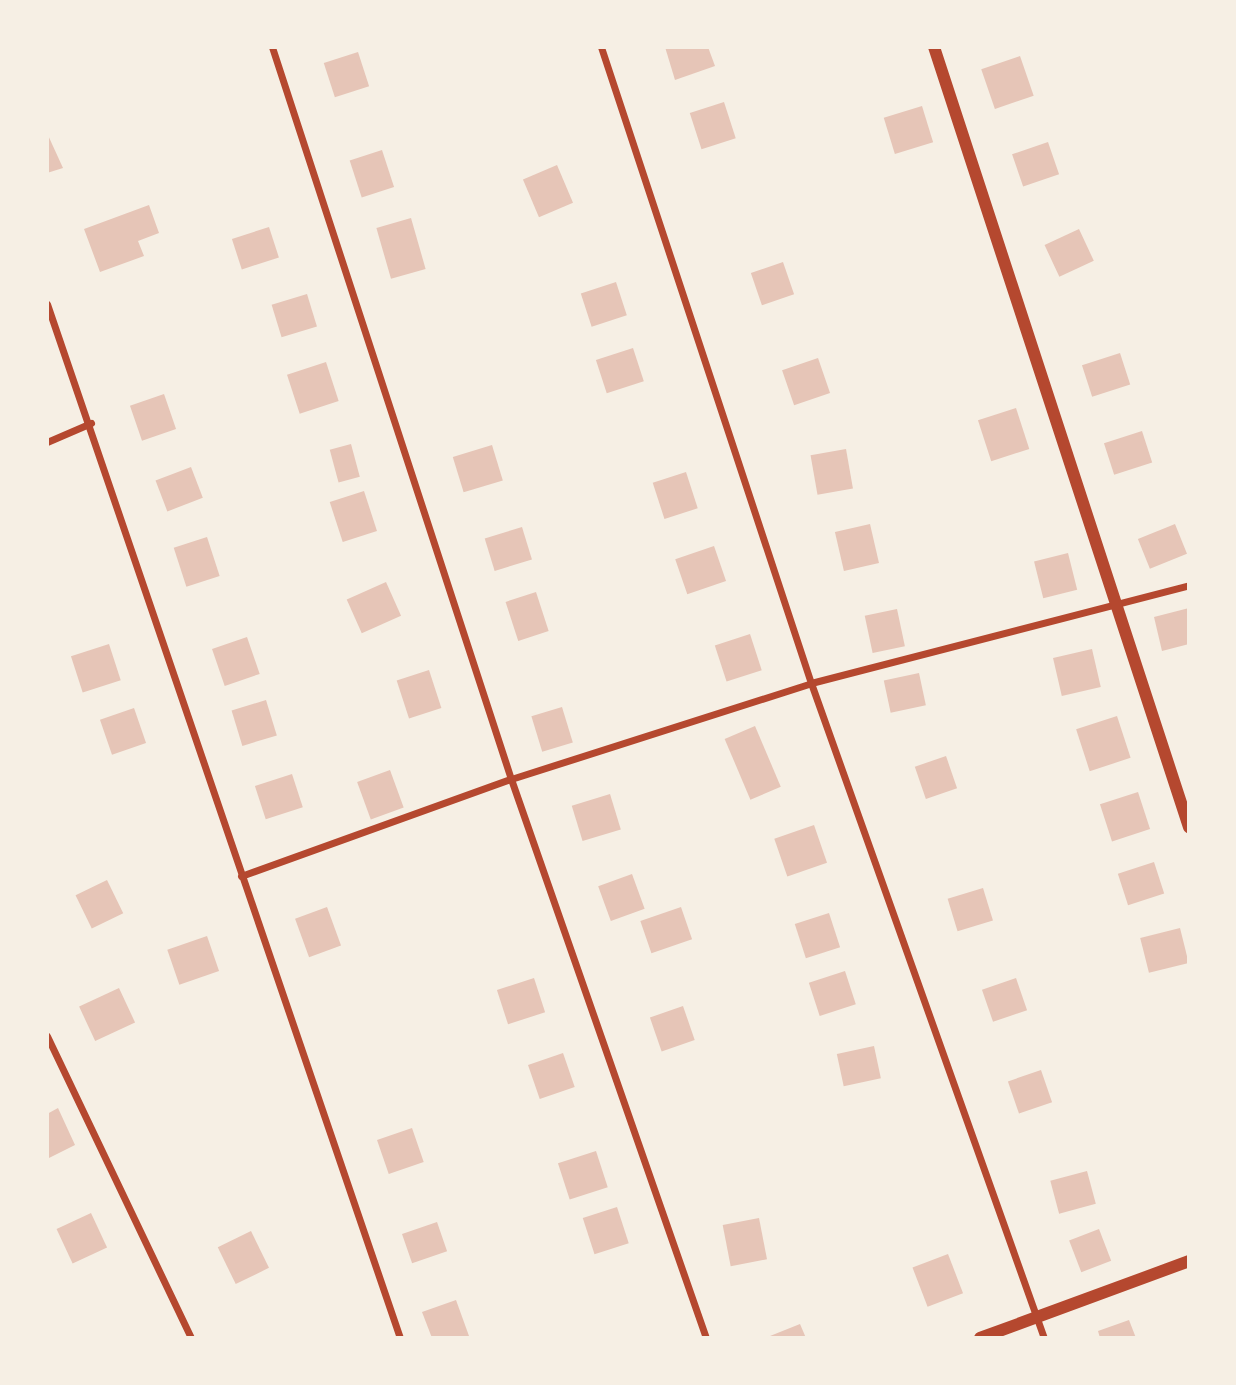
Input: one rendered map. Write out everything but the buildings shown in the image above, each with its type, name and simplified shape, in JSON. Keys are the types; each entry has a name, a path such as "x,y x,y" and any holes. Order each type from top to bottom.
{"street":[{"path":"272,47 511,779 706,1338"},
{"path":"601,47 811,683 1044,1338"},
{"path":"934,47 1189,827"},
{"path":"47,304 91,423 241,876 400,1338"},
{"path":"47,442 91,423"},
{"path":"241,876 511,779 811,683 1189,585"},
{"path":"47,1036 191,1338"},
{"path":"980,1338 1036,1314 1189,1261"}]}
